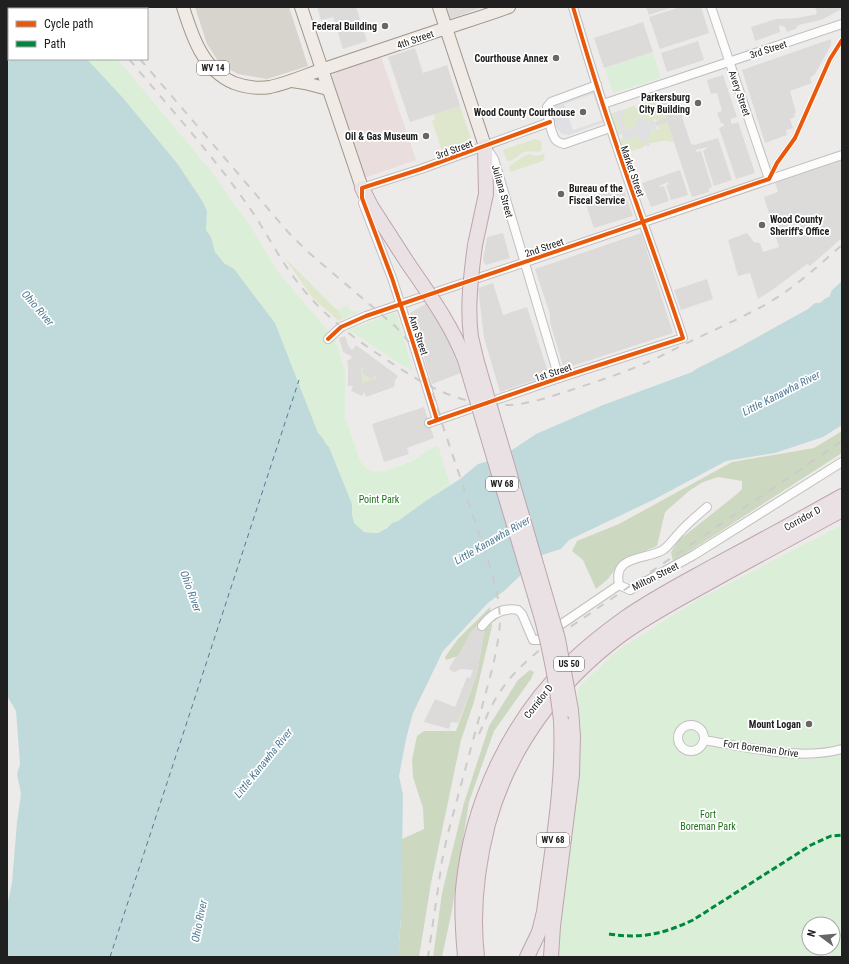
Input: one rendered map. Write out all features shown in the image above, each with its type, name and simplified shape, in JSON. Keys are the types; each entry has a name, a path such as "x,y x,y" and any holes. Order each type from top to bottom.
{"highway":[{"name":"WV 68","path":"485,146 486,194 470,285 471,338 481,377 558,639 571,710 574,736 572,775 553,926 551,957"},
{"name":"WV 68","path":"362,188 371,206 406,262 448,322 459,344 544,626 555,674 563,747 560,779 544,912 538,932 527,957"},
{"name":"Corridor D","path":"465,957 462,923 463,889 468,856 478,816 488,786 500,759 514,734 548,687 572,661 597,639 626,617 684,583 842,496"},
{"name":"Corridor D","path":"477,957 475,934 477,876 484,839 493,806 518,752 531,729 553,700 599,653 646,619 683,597 842,510"}],"main road":[{"name":"WV 14","path":"182,7 201,53 212,67 226,78 241,85 254,88 270,87 321,69"},
{"name":"Ann Street","path":"301,7 362,188"},
{"name":"Juliana Street","path":"439,7 485,146"},
{"name":"4th Street","path":"321,69 509,7"},
{"path":"289,81 305,83 328,89"}],"street":[{"name":"Market Street","path":"572,7 610,128 642,222 664,278 683,338"},
{"name":"Avery Street","path":"711,7 769,179"},
{"name":"3rd Street","path":"603,104 842,24"},
{"path":"597,85 551,102 548,106 547,112 555,139 559,143 564,144 610,128"},
{"name":"3rd Street","path":"362,188 421,169 550,122"},
{"name":"Juliana Street","path":"485,146 494,159 559,378"},
{"name":"2nd Street","path":"328,338 342,327 366,316 842,154"},
{"name":"Ann Street","path":"362,188 362,198 415,350 433,421"},
{"name":"1st Street","path":"433,421 683,338"},
{"name":"Milton Street","path":"482,626 488,618 496,612 504,609 518,610 522,614 533,640 538,640 619,585 630,590 694,556 842,462"},
{"path":"619,585 618,573 623,565 628,562 656,554 663,550 684,527 707,507"},
{"name":"Fort Boreman Drive","path":"704,740 788,753 810,754 842,749"}],"shaded area":[{"path":"195,7 289,7 308,66 267,79 238,74 220,64 207,44"},
{"path":"317,7 356,7 367,41 343,49 333,17 321,20"},
{"path":"446,7 483,7 450,19"},
{"path":"646,7 673,7 649,15"},
{"path":"680,7 701,7 709,33 660,49 649,17"},
{"path":"815,7 842,7 842,9 821,20 799,25 796,29 787,32 785,27 779,25 780,32 755,41 751,27 776,19 797,18 817,14"},
{"path":"643,22 653,52 604,68 594,38"},
{"path":"831,39 831,45 815,74 810,78 812,83 790,91 796,113 794,114 795,117 790,119 793,128 786,130 787,135 765,143 742,70"},
{"path":"698,41 704,60 667,72 661,53"},
{"path":"415,48 423,73 447,65 460,106 410,122 388,57"},
{"path":"381,57 416,160 364,178 331,78 334,73"},
{"path":"723,75 737,117 731,119 731,123 733,124 738,122 755,173 736,179 719,128 724,125 721,123 717,113 722,111 717,93 711,94 707,80"},
{"path":"595,90 605,122 569,135 562,134 555,126 552,118 554,107 557,104","holes":["593,94 602,120 573,130 564,104"]},
{"path":"674,93 691,144 694,145 718,138 732,180 714,186 703,151 707,147 696,150 696,152 701,151 712,187 709,188 709,192 692,197 659,97"},
{"path":"622,110 624,114 620,115 625,130 631,128 632,130 636,129 635,120 645,117 647,124 654,120 657,130 654,131 653,128 650,129 650,136 647,137 650,146 647,147 644,139 640,139 639,135 637,134 633,135 634,137 624,140 615,112"},
{"path":"842,159 842,238 810,266 807,264 758,299 750,273 738,276 728,240 747,233 754,242 760,243 763,252 779,247 764,197 778,192 775,182"},
{"path":"680,170 688,195 671,200 666,185 669,184 668,182 659,186 664,186 669,201 651,207 642,183"},
{"path":"622,185 633,216 594,228 584,199"},
{"path":"503,233 510,258 485,265 483,260 487,237"},
{"path":"641,233 673,333 566,368 563,366 550,322 550,314 535,269"},
{"path":"707,279 713,299 681,310 674,290"},
{"path":"493,283 503,315 527,307 549,375 500,392 484,338 478,288"},
{"path":"427,303 445,332 461,373 432,384 410,313"},
{"path":"345,336 349,347 352,350 356,345 398,376 395,380 394,387 366,397 364,392 362,396 351,391 353,386 348,386 347,361 352,358 343,352 339,338"},
{"path":"424,407 434,438 407,448 409,454 384,462 372,424"},
{"path":"479,624 485,628 477,674 458,723 451,722 449,729 424,722 435,699 455,707 467,677 470,678 473,670 460,669 455,672 451,671 449,668 471,632"}],"green space":[{"path":"653,52 661,78 613,93 605,68"},
{"name":"Point Park","path":"88,60 118,60 121,63 211,171 253,230 278,272 335,339 345,371 345,417 360,461 364,466 376,472 391,469 411,462 427,451 438,446 450,484 398,521 392,523 381,531 373,533 364,532 357,527 352,519 352,504 329,447 318,433 231,267 221,260 215,252 211,237 206,230 207,211 203,202 177,163 123,98"},
{"path":"659,97 674,141 649,143 647,137 650,129 653,128 654,131 659,129 656,119 651,121 652,123 647,124 645,117 635,120 636,129 632,130 631,128 624,130 620,115 623,114 622,110 634,106 637,109 640,108 640,104"},
{"path":"460,106 472,141 442,151 432,121 435,120 434,114"},
{"path":"615,112 622,134 618,135 611,114"},
{"path":"637,133 644,138 646,145 630,153 624,151 620,139 624,138 625,140 633,137 633,135"},
{"path":"535,139 541,141 541,151 524,152 512,160 507,161 503,150"},
{"path":"530,154 536,156 544,154 545,158 543,161 510,172 509,167 511,165 524,156"},
{"path":"284,257 338,310 344,319 342,318 339,321 313,298"},
{"path":"347,305 351,312 355,310 359,312 344,319 338,310"},
{"path":"393,313 397,315 413,372 349,330"},
{"path":"361,367 364,369 362,373 371,379 375,375 377,377 376,379 362,383"},
{"path":"842,431 842,453 673,562 671,552 679,540 737,494 742,489 742,481 718,477 703,482 689,491 665,512 657,546 621,561 608,579 596,589 583,560 572,551 577,541 619,524 732,462 814,448"},
{"name":"Fort Boreman Park","path":"842,525 842,957 557,957 576,701 579,687 618,650 695,601"},
{"path":"490,607 492,626 474,702 461,740 431,883 419,957 398,957 401,917 402,839 424,829 423,808 413,777 412,760 417,736 424,731 456,731 477,674 485,628 478,625 471,632 458,656 446,660 445,657 458,639"},
{"path":"530,670 534,672 531,679 494,731 469,802 452,910 442,957 433,957 442,893 464,803 489,726 518,680"}],"water":[{"path":"7,7 8,60 88,60 123,98 177,163 203,202 207,211 206,230 211,237 215,252 224,263 234,269 275,323 318,433 329,447 352,504 354,523 364,532 378,533 387,528 392,523 398,521 460,479 478,464 489,461 512,450 536,434 603,405 692,372 736,349 808,309 815,303 820,303 829,297 832,290 842,281 842,425 823,437 775,453 726,461 655,499 569,540 561,549 542,555 504,591 488,603 443,651 413,713 399,776 403,795 401,917 398,957 7,957 7,906 12,883 21,794 17,774 20,764 16,711 7,696"}],"pier":[{"path":"680,113 682,117 656,126 655,122"}],"ferry route":[{"path":"110,957 299,380"}],"railway":[{"path":"130,60 203,146 231,182 251,210 291,274 308,295 338,325 372,350 437,390 467,400 495,405 528,403 583,386 639,366 774,300 804,278 842,245"},
{"path":"141,60 288,232 308,252 395,326 410,343 422,364 486,554 494,579 499,605 500,623 498,639 493,666 447,837 428,957"},
{"path":"479,734 492,704 511,677 518,669 560,634 842,441"}],"marked path":[{"path":"609,934 632,936 652,934 682,925 693,920 811,845 831,836 842,835"}],"cycle path":[{"path":"429,423 559,378 683,338 606,114 573,7"},
{"path":"328,339 341,327 366,316 769,179 777,163 795,138 830,59 842,40"},
{"path":"437,420 392,278 362,198 362,188 421,169 550,122"}],"place":[{"name":"Federal Building","path":"385,26"},
{"name":"Courthouse Annex","path":"556,58"},
{"name":"Parkersburg City Building","path":"698,103"},
{"name":"Wood County Courthouse","path":"583,112"},
{"name":"Oil & Gas Museum","path":"426,136"},
{"name":"Bureau of the Fiscal Service","path":"561,194"},
{"name":"Wood County Sheriff's Office","path":"762,225"},
{"name":"Mount Logan","path":"809,724"}],"water label":[{"name":"Ohio River","path":"38,308"},
{"name":"Little Kanawha River","path":"781,393"},
{"name":"Little Kanawha River","path":"492,540"},
{"name":"Ohio River","path":"191,591"},
{"name":"Little Kanawha River","path":"263,763"},
{"name":"Ohio River","path":"199,921"}]}
